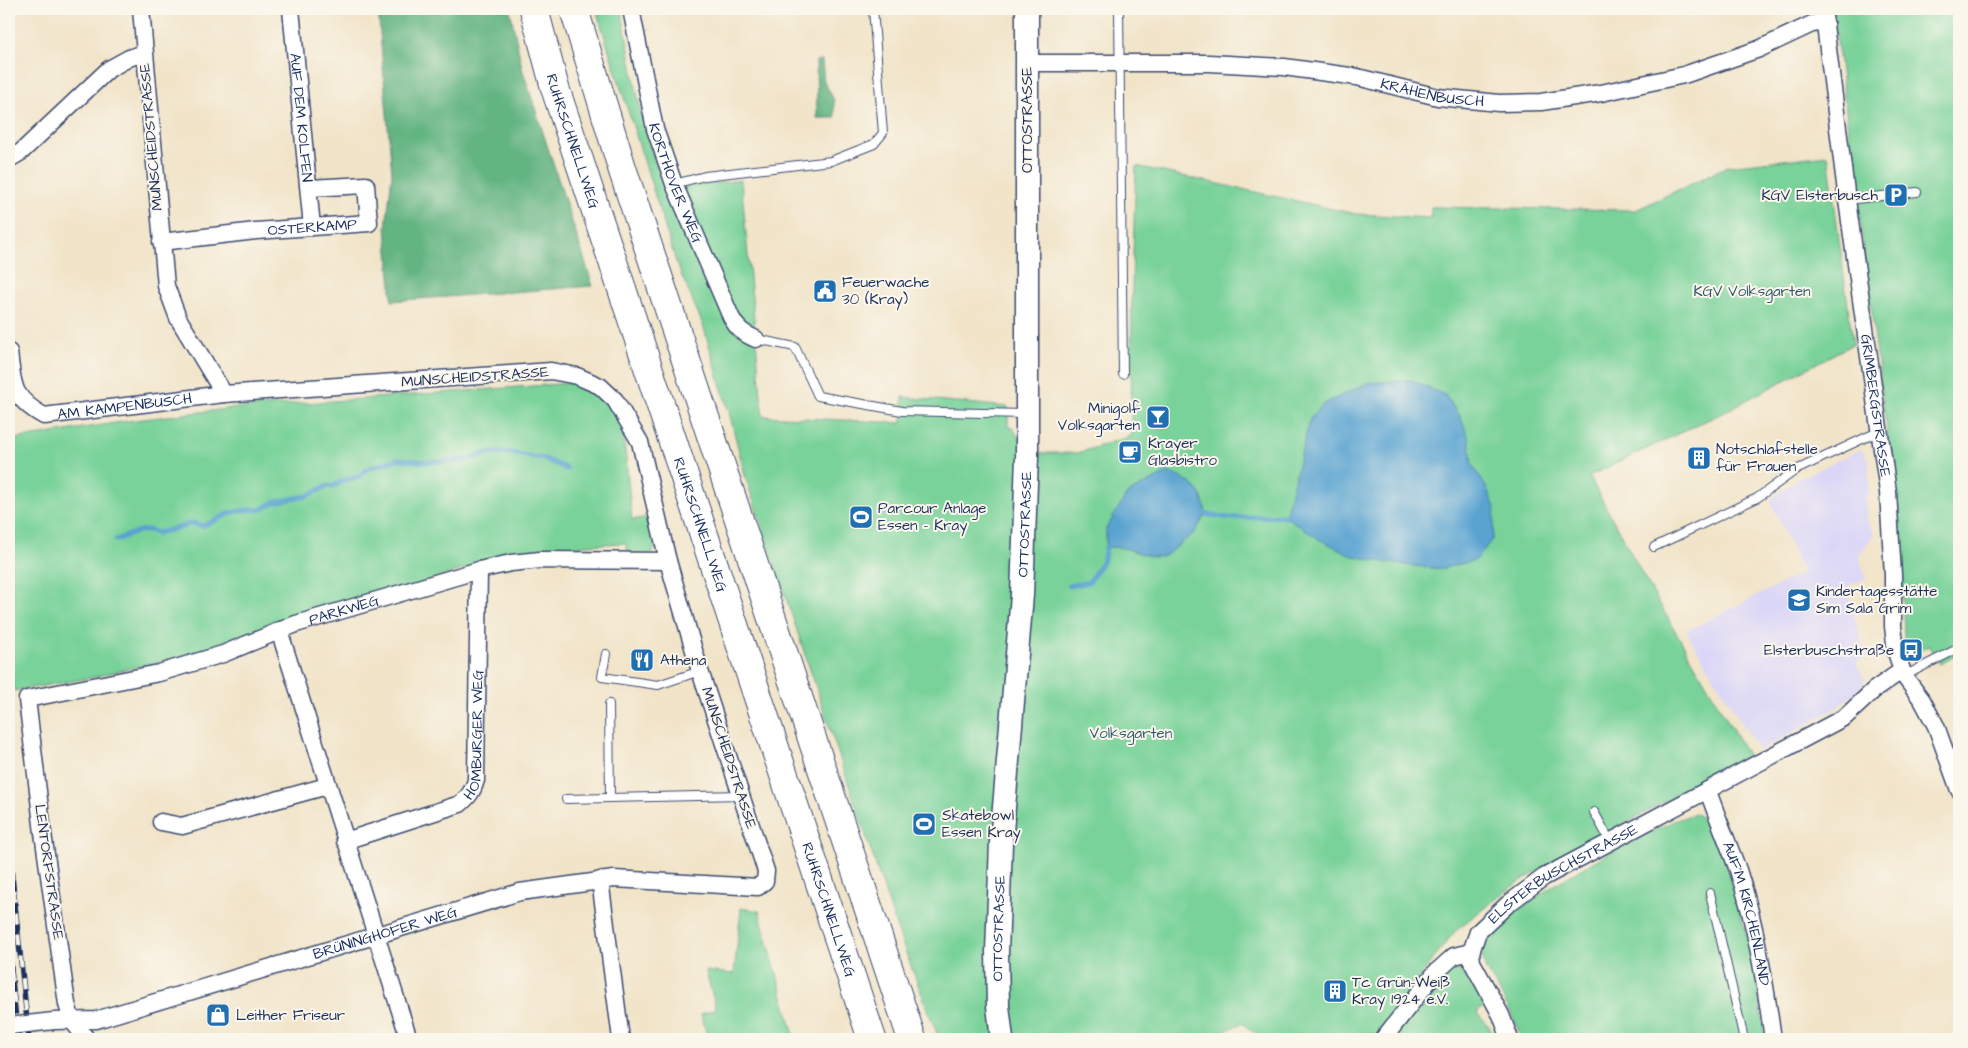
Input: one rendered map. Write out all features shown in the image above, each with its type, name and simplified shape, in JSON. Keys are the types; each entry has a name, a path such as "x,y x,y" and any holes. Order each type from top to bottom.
{"highway":[{"name":"RUHRSCHNELLWEG","path":"534,9 556,88 872,1039"},
{"path":"574,9 622,168 912,1039"}],"street":[{"name":"MUNSCHEIDSTRASSE","path":"141,9 166,286 178,318 224,394 551,371 577,376 600,386 615,400 640,442 668,561 700,671 766,871 765,881"},
{"name":"AUF DEM KOLFEN","path":"291,9 312,227"},
{"name":"KORTHOVER WEG","path":"630,9 655,129 674,184 736,327 744,334 756,339"},
{"name":"OTTOSTRASSE","path":"1002,1039 997,980 1001,843 1015,693 1022,587 1027,456 1027,9"},
{"name":"KRÄHENBUSCH","path":"1027,63 1209,63 1284,67 1356,77 1438,97 1499,103 1541,102 1601,93 1684,75 1759,49 1812,24 1824,16"},
{"name":"GRIMBERGSTRASSE","path":"1824,16 1847,200 1888,492 1893,575 1893,626 1902,674 1922,700 1936,726 1959,790"},
{"path":"9,160 21,152 110,69 128,58 144,53"},
{"name":"OSTERKAMP","path":"161,242 369,222 366,185 309,188"},
{"name":"AM KAMPENBUSCH","path":"9,352 13,386 21,400 44,416 224,394"},
{"name":"PARKWEG","path":"27,699 159,673 223,654 278,630 479,570 511,563 540,560 668,561"},
{"name":"HOMBURGER WEG","path":"346,841 460,804 469,796 473,788 476,780 479,570"},
{"path":"278,630 327,786 377,934 409,1039"},
{"name":"ELSTERBUSCHSTRASSE","path":"1471,952 1478,932 1508,904 1544,877 1610,840 1708,791 1845,717 1874,690 1902,674"},
{"name":"LENTORFSTRASSE","path":"27,699 43,833 68,1004 72,1022 86,1039"},
{"path":"161,822 182,826 327,786"},
{"name":"AUF'M KIRCHENLAND","path":"1708,791 1738,871 1748,908 1761,963 1773,1039"},
{"path":"600,880 621,1039"},
{"name":"BRÜNINGHOFER WEG","path":"9,1026 96,1020 520,892 600,880 758,887 765,881"},
{"path":"1383,1039 1435,972 1454,956 1471,952 1475,970 1501,1015 1510,1039"}],"lane":[{"path":"674,184 705,176 831,161 874,144 883,133 873,9"},
{"path":"1118,9 1123,374"},
{"path":"1847,200 1917,192"},
{"path":"756,339 795,347 818,396 902,411 1027,414"},
{"path":"1654,547 1757,498 1796,470 1871,435 1880,434"},
{"path":"1902,674 1959,648"},
{"path":"606,654 602,678 658,685 700,671"},
{"path":"609,704 610,798"},
{"path":"566,799 741,795"},
{"path":"1594,812 1610,840"},
{"path":"1710,893 1744,1039"}],"shaded area":[{"name":"Kindertagesstätte Sim Sala Grim","path":"1862,449 1869,462 1869,495 1865,496 1867,521 1874,533 1859,556 1866,579 1850,584 1848,594 1866,658 1856,662 1865,681 1858,690 1838,707 1759,751 1686,631 1803,573 1770,500 1796,480"}],"green space":[{"path":"378,9 510,9 522,68 593,286 392,301 386,227 392,174"},
{"name":"Volksgarten","path":"596,9 621,9 644,125 658,169 667,189 741,180 763,416 902,423 903,397 1008,407 1008,427 1013,428 1028,453 1078,453 1131,436 1132,283 1136,166 1356,214 1431,218 1431,207 1636,210 1728,166 1828,155 1853,344 1722,413 1589,476 1644,577 1748,756 1517,883 1457,929 1432,960 1376,1039 1263,1039 1242,1023 1208,1039 939,1039 901,940 746,479 730,416 703,325 676,262"},
{"path":"1833,9 1959,9 1959,654 1940,664 1930,646 1911,654 1904,635 1899,527"},
{"path":"822,60 824,81 834,100 835,118 817,118 816,61"},
{"path":"572,383 598,397 615,411 619,417 625,448 632,520 652,516 657,540 652,553 629,555 625,543 586,545 506,556 221,647 90,678 14,691 9,661 9,440 127,421 226,409"},
{"path":"1696,814 1707,820 1717,831 1755,965 1765,1039 1521,1039 1517,1026 1487,972 1483,961 1483,950 1492,934 1513,914 1578,871 1648,833"},
{"path":"741,908 759,911 795,1039 708,1039 701,1014 716,1009 706,971 734,974"},
{"path":"1448,969 1455,969 1461,972 1475,988 1484,1006 1477,1012 1490,1028 1494,1039 1390,1039"}],"water":[{"path":"1411,380 1445,395 1460,416 1469,438 1472,464 1485,485 1495,507 1493,538 1476,560 1441,569 1388,563 1353,556 1319,539 1285,516 1310,419 1322,405 1367,383"},
{"path":"1168,472 1189,482 1202,497 1206,514 1195,532 1165,556 1152,557 1124,548 1106,547 1106,529 1127,494"}],"waterway":[{"path":"116,540 139,531 150,530 157,533 191,523 203,526 233,512 253,509 260,510 275,502 307,496 327,486 332,487 344,480 358,477 367,469 398,459 427,462 468,460 487,453 511,453 545,459 567,469"},
{"path":"1206,514 1228,518 1285,516"},
{"path":"1069,586 1089,582 1104,559 1106,547"}],"railway":[{"path":"9,847 29,1039"},
{"path":"9,949 18,1039"}],"place":[{"name":"KGV Elsterbusch","path":"1896,195"},
{"name":"Feuerwache 30 (Kray)","path":"825,291"},
{"name":"Minigolf Volksgarten","path":"1158,417"},
{"name":"Krayer Glasbistro","path":"1130,452"},
{"name":"Notschlafstelle für Frauen","path":"1699,458"},
{"name":"Parcour Anlage Essen - Kray","path":"861,517"},
{"name":"Kindertagesstätte Sim Sala Grim","path":"1799,600"},
{"name":"Elsterbuschstraße","path":"1911,650"},
{"name":"Athena","path":"642,660"},
{"name":"Skatebowl Essen Kray","path":"924,824"},
{"name":"Tc Grün-Weiß Kray 1924 e.V.","path":"1335,991"},
{"name":"Leither Friseur","path":"218,1015"}],"park label":[{"name":"KGV Volksgarten","path":"1752,291"}]}
